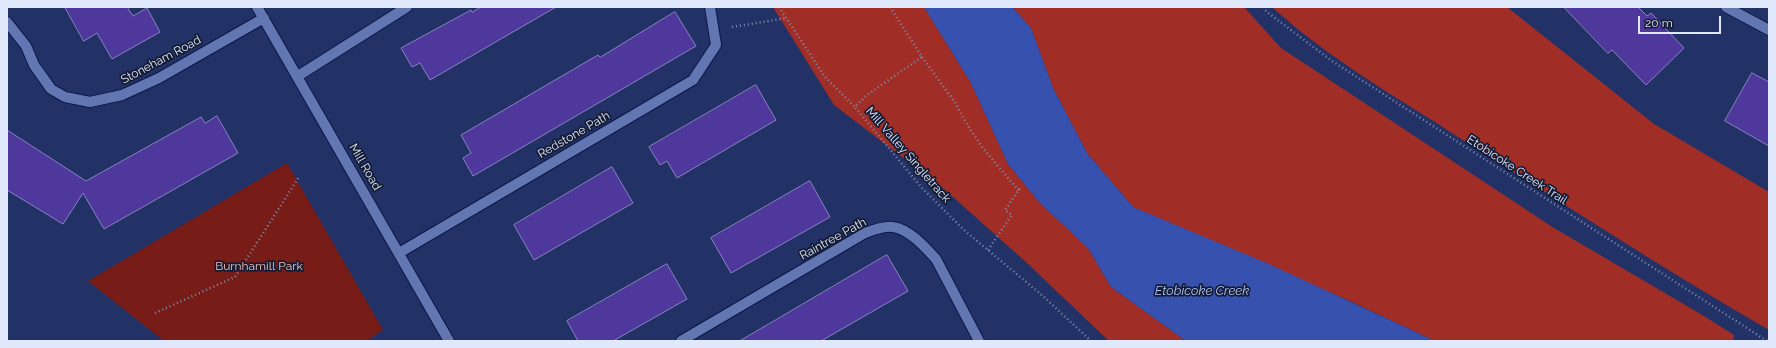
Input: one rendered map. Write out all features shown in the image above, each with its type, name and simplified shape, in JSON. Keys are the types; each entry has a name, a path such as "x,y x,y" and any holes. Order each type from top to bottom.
{"street":[{"name":"Mill Road","path":"257,7 399,253 446,340"},
{"path":"298,76 407,7"},
{"name":"Redstone Path","path":"399,253 693,80 716,45 710,7"},
{"path":"1726,7 1769,30"},
{"name":"Stoneham Road","path":"7,22 26,46 34,65 51,89 65,97 90,102 122,95 159,78 264,18"},
{"name":"Raintree Path","path":"681,341 865,233 893,227 909,234 926,248 936,259 979,341"}],"path":[{"path":"779,7 825,77 855,108"},
{"path":"890,7 922,57 954,101 982,148 1019,191"},
{"name":"Etobicoke Creek Trail","path":"1263,7 1267,12 1332,61 1767,341"},
{"path":"714,29 786,18"},
{"name":"Mill Valley Singletrack","path":"922,57 867,95 855,108 921,187 965,231 1043,296 1091,341"},
{"path":"155,312 234,277 299,178"},
{"path":"988,250 1012,215 1005,210 1021,187"}],"green space":[{"name":"Burnhamill Park","path":"287,163 383,330 366,341 164,341 88,281"}],"shaded area":[{"path":"773,7 924,7 971,83 1008,164 1040,203 1088,248 1111,287 1186,341 1109,341 1027,263 944,189 834,105"},
{"path":"1012,7 1244,7 1281,48 1554,228 1734,335 1733,341 1435,341 1350,301 1133,207 1087,153 1053,88 1031,28"},
{"path":"1272,7 1507,7 1654,124 1769,192 1769,330 1653,260 1364,77 1317,44"}],"water":[{"name":"Etobicoke Creek","path":"924,7 1012,7 1031,28 1053,88 1087,153 1133,207 1269,264 1435,341 1186,341 1111,287 1088,248 1040,203 1008,164 971,83"}],"building":[{"path":"65,7 127,7 133,16 147,8 160,32 112,59 97,33 84,41"},
{"path":"481,7 556,7 430,80 420,63 412,67 401,48 471,10 472,12"},
{"path":"1564,7 1638,7 1647,16 1651,13 1684,48 1646,85 1612,50 1608,53"},
{"path":"675,12 696,46 473,176 463,158 471,153 461,135 598,55 600,57"},
{"path":"1752,73 1769,82 1769,146 1725,121"},
{"path":"756,85 776,120 677,178 667,161 660,165 649,147"},
{"path":"217,116 238,153 104,229 83,193 63,224 7,190 7,130 86,181 201,117 205,123"},
{"path":"612,167 633,203 534,260 514,225"},
{"path":"810,181 830,217 731,273 711,238"},
{"path":"887,255 908,291 821,341 740,341"},
{"path":"667,264 687,299 613,341 578,341 567,321"}]}
